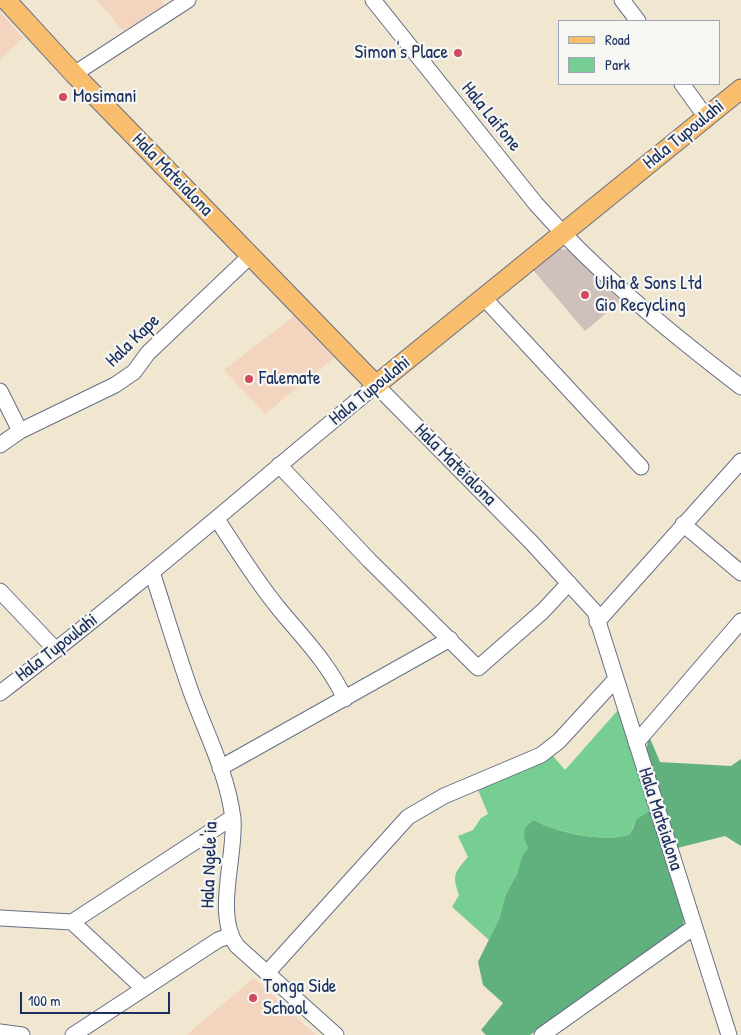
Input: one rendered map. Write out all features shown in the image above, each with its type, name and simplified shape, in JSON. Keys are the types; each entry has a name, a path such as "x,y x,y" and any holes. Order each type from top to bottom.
{"main road":[{"name":"Hala Mateialona","path":"6,0 74,74 376,385"},
{"name":"Hala Tupoulahi","path":"376,385 485,299 741,89"}],"street":[{"path":"74,74 188,0"},
{"name":"Hala Laifone","path":"373,0 530,196 563,234 669,331 741,387"},
{"path":"622,0 637,20"},
{"path":"683,85 706,117"},
{"name":"Hala Kape","path":"0,445 20,431 115,385 134,372 148,352 250,256"},
{"path":"485,299 641,467"},
{"name":"Hala Tupoulahi","path":"0,693 217,519 376,385"},
{"name":"Hala Mateialona","path":"376,385 595,612 596,622 729,1035"},
{"path":"0,391 20,431"},
{"path":"596,622 741,461"},
{"path":"279,465 369,560 478,668 543,611 569,583"},
{"path":"217,519 251,572 280,610 317,651 336,679 345,699"},
{"path":"683,524 741,573"},
{"name":"Hala Ngele'ia","path":"152,572 191,691 220,768 232,817 227,904 229,936"},
{"path":"0,591 56,650"},
{"path":"636,743 741,622"},
{"path":"220,768 450,639"},
{"path":"267,973 408,817 444,796 541,755 559,741 615,680"},
{"path":"0,918 72,922 232,817"},
{"path":"72,922 143,988"},
{"path":"542,1035 694,927"},
{"path":"74,1035 218,940 229,936 237,946 336,1035"},
{"path":"0,1032 22,1035"}],"shaded area":[{"path":"97,0 161,0 165,5 123,31"},
{"path":"0,12 23,38 0,60"},
{"path":"560,249 568,250 621,301 585,331 533,270"},
{"path":"294,316 334,358 265,414 224,370"},
{"name":"Tonga Side School","path":"254,978 316,1035 186,1035"}],"green space":[{"path":"618,710 653,809 633,826 630,834 620,837 608,838 582,835 555,829 534,820 524,837 528,848 522,856 517,874 506,894 499,919 489,940 452,907 459,895 455,883 456,874 468,857 458,836 473,830 481,818 488,814 478,790 553,756 565,770"},
{"path":"649,736 660,762 731,766 741,759 741,846 725,836 677,848 646,752"},
{"path":"653,809 684,917 683,930 530,1035 486,1035 481,1030 503,1003 483,985 478,962 499,919 506,894 517,874 522,856 528,848 524,838 525,828 534,820 555,829 581,835 608,838 620,837 630,834 637,819"}],"place":[{"name":"Simon's Place","path":"458,53"},
{"name":"Mosimani","path":"63,97"},
{"name":"Uiha & Sons Ltd Gio Recycling","path":"585,295"},
{"name":"Falemate","path":"249,379"},
{"name":"Tonga Side School","path":"253,998"}]}
